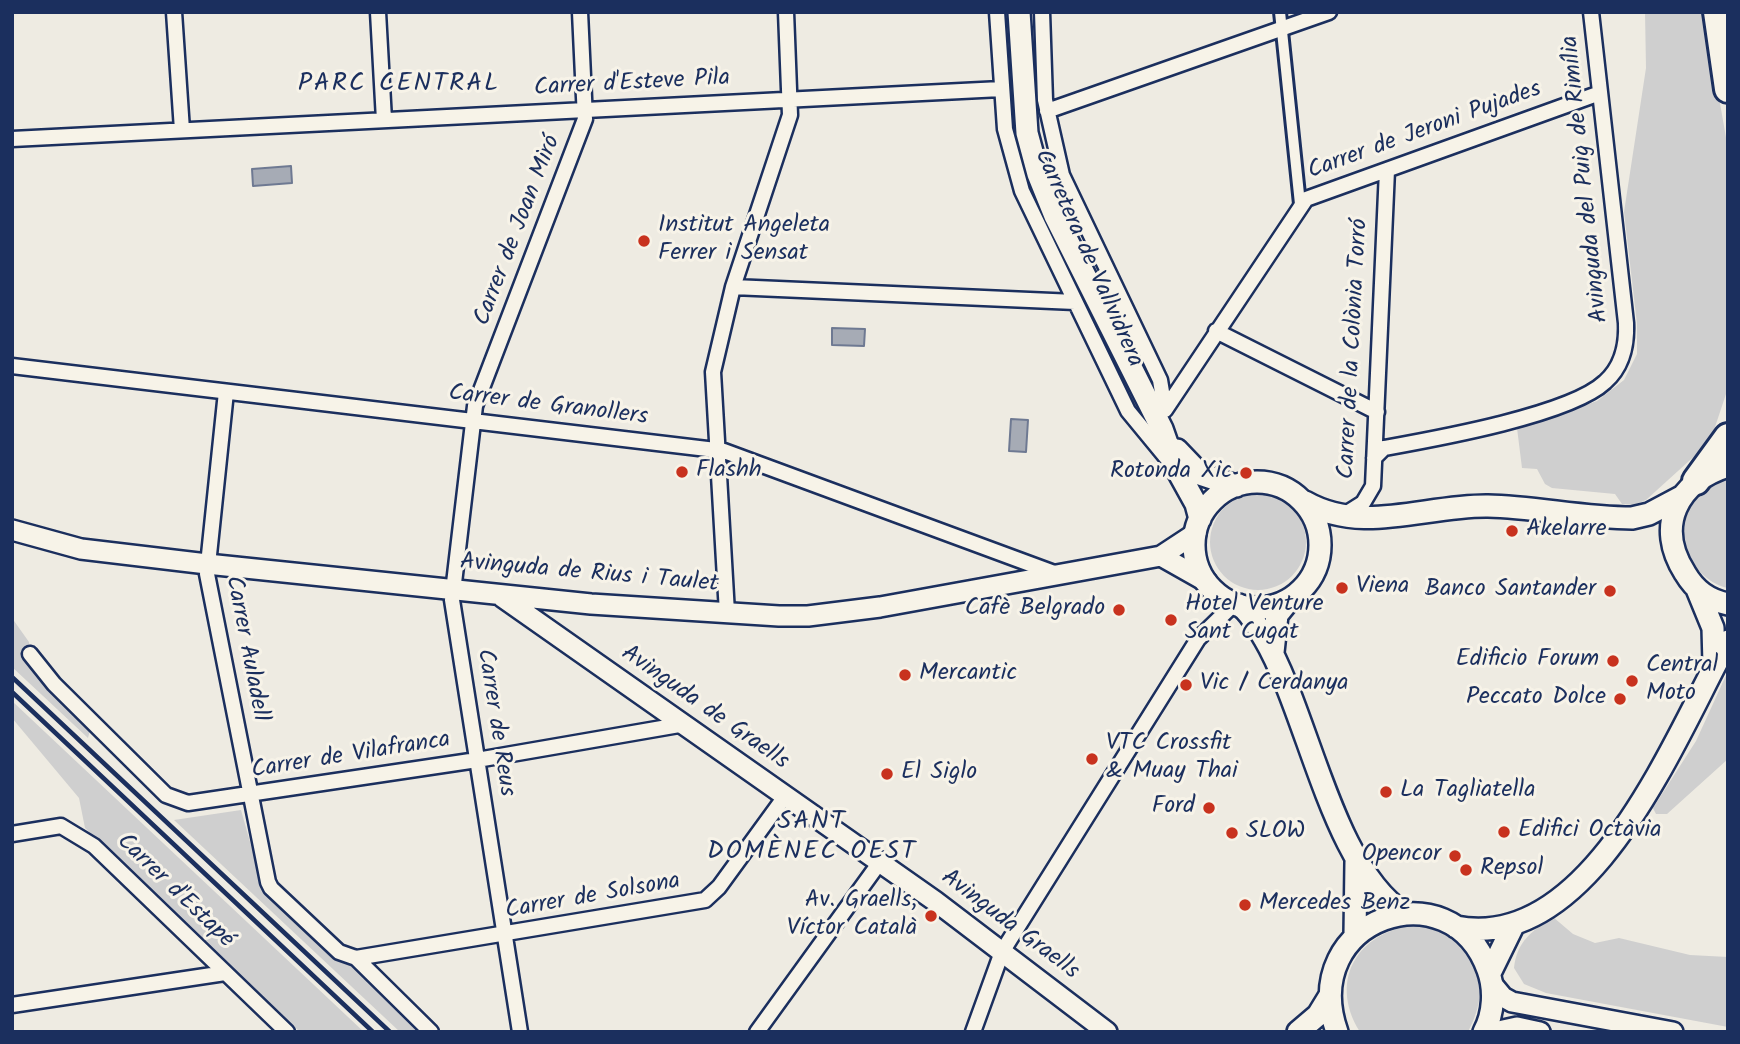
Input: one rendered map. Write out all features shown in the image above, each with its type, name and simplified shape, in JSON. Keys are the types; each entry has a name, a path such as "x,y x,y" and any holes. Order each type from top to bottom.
{"highway":[{"path":"1718,12 1728,44"},
{"path":"1718,12 1728,89"},
{"path":"1689,489 1728,437"}],"main road":[{"name":"Carretera de Vallvidrera","path":"1018,12 1027,133 1038,174 1055,216 1192,468 1236,486"},
{"name":"Carretera de Vallvidrera","path":"1163,419 1175,466 1196,504 1198,526"},
{"path":"1405,914 1382,896 1356,862 1273,652 1252,618 1237,604 1221,597 1207,582 1197,560 1198,526 1213,500 1236,486 1266,482 1287,489 1324,513 1351,518 1473,506 1632,518 1649,514 1728,466"},
{"path":"1672,548 1673,517 1689,489"},
{"path":"1304,501 1318,528 1318,561"},
{"path":"1594,517 1649,530 1672,548 1697,589 1713,628 1714,665"},
{"path":"1273,652 1277,615 1290,598 1304,587 1335,535 1351,518"},
{"path":"1697,589 1713,600 1728,604"},
{"path":"1237,604 1266,606 1290,598"},
{"path":"1298,1032 1318,1015 1329,997 1335,963 1355,935 1379,920 1405,914 1427,915 1456,927 1477,931 1513,926 1560,896 1610,847 1672,751 1728,641"},
{"path":"1355,935 1356,862"},
{"path":"1484,1032 1491,1011 1491,979 1513,926"},
{"path":"1456,927 1477,947 1491,979"},
{"path":"1329,997 1337,1032"}],"street":[{"path":"174,12 182,130"},
{"path":"378,12 384,120"},
{"name":"Carrer de Joan Miró","path":"472,421 582,132 586,110 580,12"},
{"path":"727,613 713,372 733,287 789,115 791,100 786,12"},
{"name":"Carretera de Vallvidrera","path":"997,12 1005,129 1019,181 1128,411 1139,428 1175,466"},
{"name":"Carretera de Vallvidrera","path":"1042,12 1047,111 1062,175 1160,380 1163,419"},
{"path":"1280,12 1300,204"},
{"path":"1047,111 1329,12"},
{"name":"Avinguda del Puig de Rimília","path":"1374,458 1384,449 1472,430 1567,402 1594,391 1616,370 1627,341 1626,323 1591,12"},
{"name":"Carrer d'Esteve Pila","path":"12,139 1002,89"},
{"name":"Carrer de Jeroni Pujades","path":"1163,419 1216,331 1300,204 1315,194 1600,93"},
{"name":"Carrer de la Colònia Torró","path":"1351,518 1373,486 1387,170"},
{"path":"733,287 1075,302"},
{"path":"1216,331 1377,412"},
{"name":"Carrer de Granollers","path":"12,366 717,450 1058,575"},
{"name":"Carrer Auladell","path":"226,392 207,564 208,584 265,871 271,888 340,952 356,958"},
{"name":"Carrer de Reus","path":"472,421 453,590 520,1032"},
{"name":"Avinguda de Rius i Taulet","path":"12,530 80,549 501,596 727,613 808,616 840,613 1161,556 1198,526"},
{"path":"1161,556 1207,582"},
{"name":"Avinguda de Graells","path":"501,596 880,862"},
{"path":"973,1032 1002,951 1198,639 1237,604"},
{"name":"Carrer de Vilafranca","path":"30,654 54,684 166,795 188,803 477,760 685,724"},
{"name":"Carrer de Solsona","path":"356,958 505,936 705,900 719,887 786,795"},
{"name":"Carrer d'Estapé","path":"12,834 61,826 94,846 287,1032"},
{"path":"757,1032 880,862"},
{"name":"Avinguda Graells","path":"880,862 1107,1032"},
{"path":"356,958 430,1032"},
{"path":"12,1005 225,973"},
{"path":"1491,979 1503,997 1512,1002 1673,1032"},
{"path":"1494,1032 1517,1027 1541,1032"}],"shaded area":[{"path":"1645,12 1704,12 1728,149 1728,388 1710,442 1646,500 1634,505 1622,504 1615,494 1552,488 1545,484 1537,469 1522,468 1517,428 1597,401 1624,380 1637,354 1637,324 1624,212 1646,68"},
{"path":"291,166 292,183 253,186 252,169"},
{"path":"832,328 865,329 864,346 832,345"},
{"path":"1011,419 1028,420 1026,452 1009,451"},
{"path":"1728,478 1728,588 1704,576 1695,566 1683,541 1682,527 1692,502 1708,488"},
{"path":"1258,494 1276,498 1292,508 1302,524 1306,542 1302,560 1292,576 1276,586 1258,590 1240,586 1224,576 1214,560 1210,542 1214,524 1224,508 1240,498"},
{"path":"12,618 29,642 30,654 92,723 88,738 12,667"},
{"path":"1728,671 1728,759 1667,814 1656,814 1653,808 1696,741"},
{"path":"12,701 364,1032 300,1032 85,828 79,798 12,718"},
{"path":"241,810 263,888 338,957 360,967 425,1032 400,1032 174,820"},
{"path":"1553,917 1573,934 1595,943 1619,938 1690,955 1728,957 1728,1027 1546,993 1524,984 1514,968 1518,951 1532,932"},
{"path":"1422,925 1456,941 1475,965 1480,980 1480,996 1468,1032 1360,1032 1350,1012 1347,992 1349,975 1356,959 1367,945 1382,935 1401,928"}],"railway":[{"path":"12,677 390,1032"},
{"path":"12,692 373,1032"}],"place":[{"name":"Institut Angeleta Ferrer i Sensat","path":"644,241"},
{"name":"Flashh","path":"682,472"},
{"name":"Rotonda Xic","path":"1246,473"},
{"name":"Akelarre","path":"1512,531"},
{"name":"Viena","path":"1342,588"},
{"name":"Banco Santander","path":"1610,591"},
{"name":"Cafè Belgrado","path":"1119,610"},
{"name":"Hotel Venture Sant Cugat","path":"1171,620"},
{"name":"Edificio Forum","path":"1613,661"},
{"name":"Mercantic","path":"905,675"},
{"name":"Central Moto","path":"1632,681"},
{"name":"Vic / Cerdanya","path":"1186,685"},
{"name":"Peccato Dolce","path":"1620,699"},
{"name":"VTC Crossfit & Muay Thai","path":"1092,759"},
{"name":"El Siglo","path":"887,774"},
{"name":"La Tagliatella","path":"1386,792"},
{"name":"Ford","path":"1209,808"},
{"name":"Edifici Octàvia","path":"1504,832"},
{"name":"SLOW","path":"1232,833"},
{"name":"Opencor","path":"1455,856"},
{"name":"Repsol","path":"1466,870"},
{"name":"Mercedes Benz","path":"1245,905"},
{"name":"Av. Graells, Víctor Català","path":"931,916"}],"district":[{"name":"PARC CENTRAL","path":"399,86"},
{"name":"SANT DOMÈNEC OEST","path":"812,839"}]}
